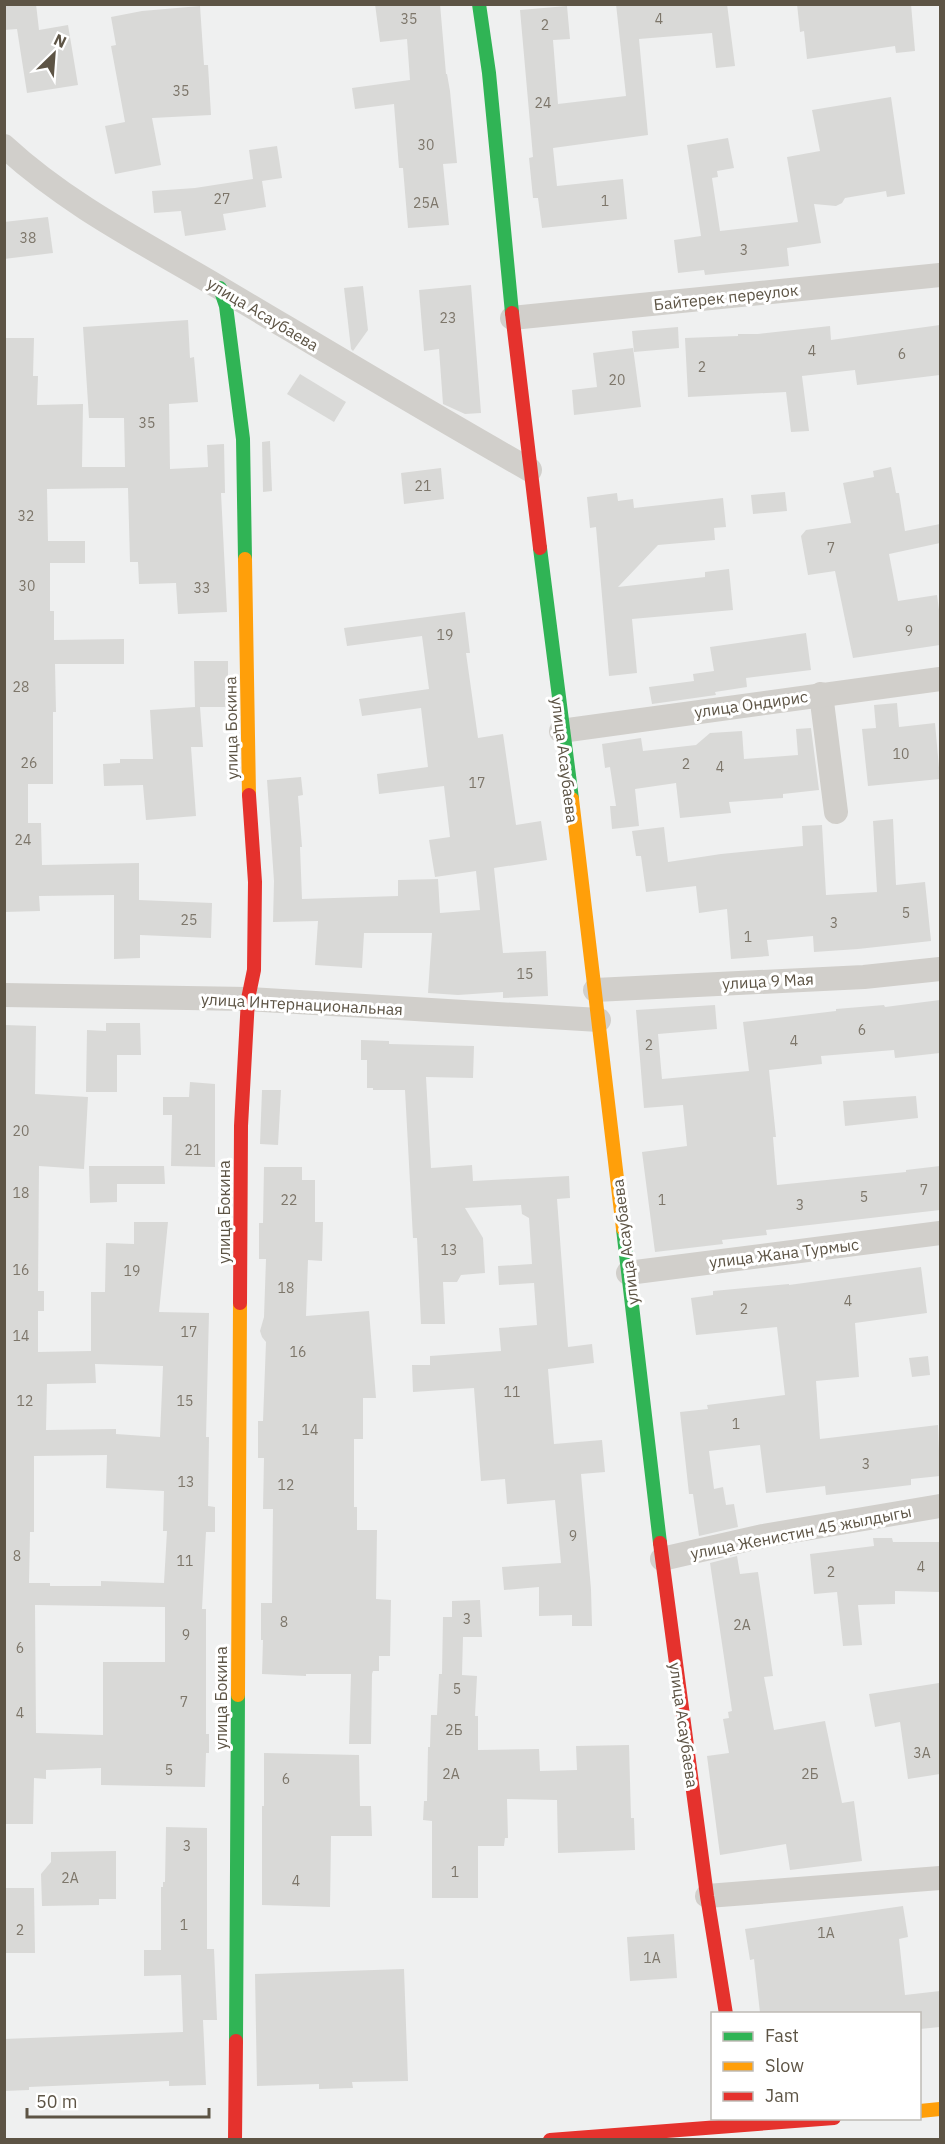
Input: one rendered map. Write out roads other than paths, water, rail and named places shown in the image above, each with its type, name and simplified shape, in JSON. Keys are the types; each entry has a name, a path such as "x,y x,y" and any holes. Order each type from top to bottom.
{"main road":[{"name":"улица Асаубаева","path":"479,4 489,73 512,318 561,730 599,1020 662,1559 707,1896 726,2012"},
{"name":"улица Бокина","path":"220,288 226,306 243,439 248,775 255,882 254,970 248,999 241,1126 235,2139"},
{"path":"921,2111 940,2109"},
{"path":"550,2139 641,2136 740,2123 796,2120"}],"street":[{"name":"улица Асаубаева","path":"4,146 82,207 386,388 530,470"},
{"name":"Байтерек переулок","path":"512,318 940,275"},
{"name":"улица Ондирис","path":"561,730 940,679"},
{"path":"821,694 836,812"},
{"name":"улица 9 Мая","path":"595,990 864,976 940,969"},
{"name":"улица Интернациональная","path":"4,995 248,999 599,1020"},
{"name":"улица Жана Турмыс","path":"628,1273 940,1233"},
{"name":"улица Женистин 45 жылдыгы","path":"662,1559 763,1536 940,1506"},
{"path":"707,1896 940,1878"}]}
